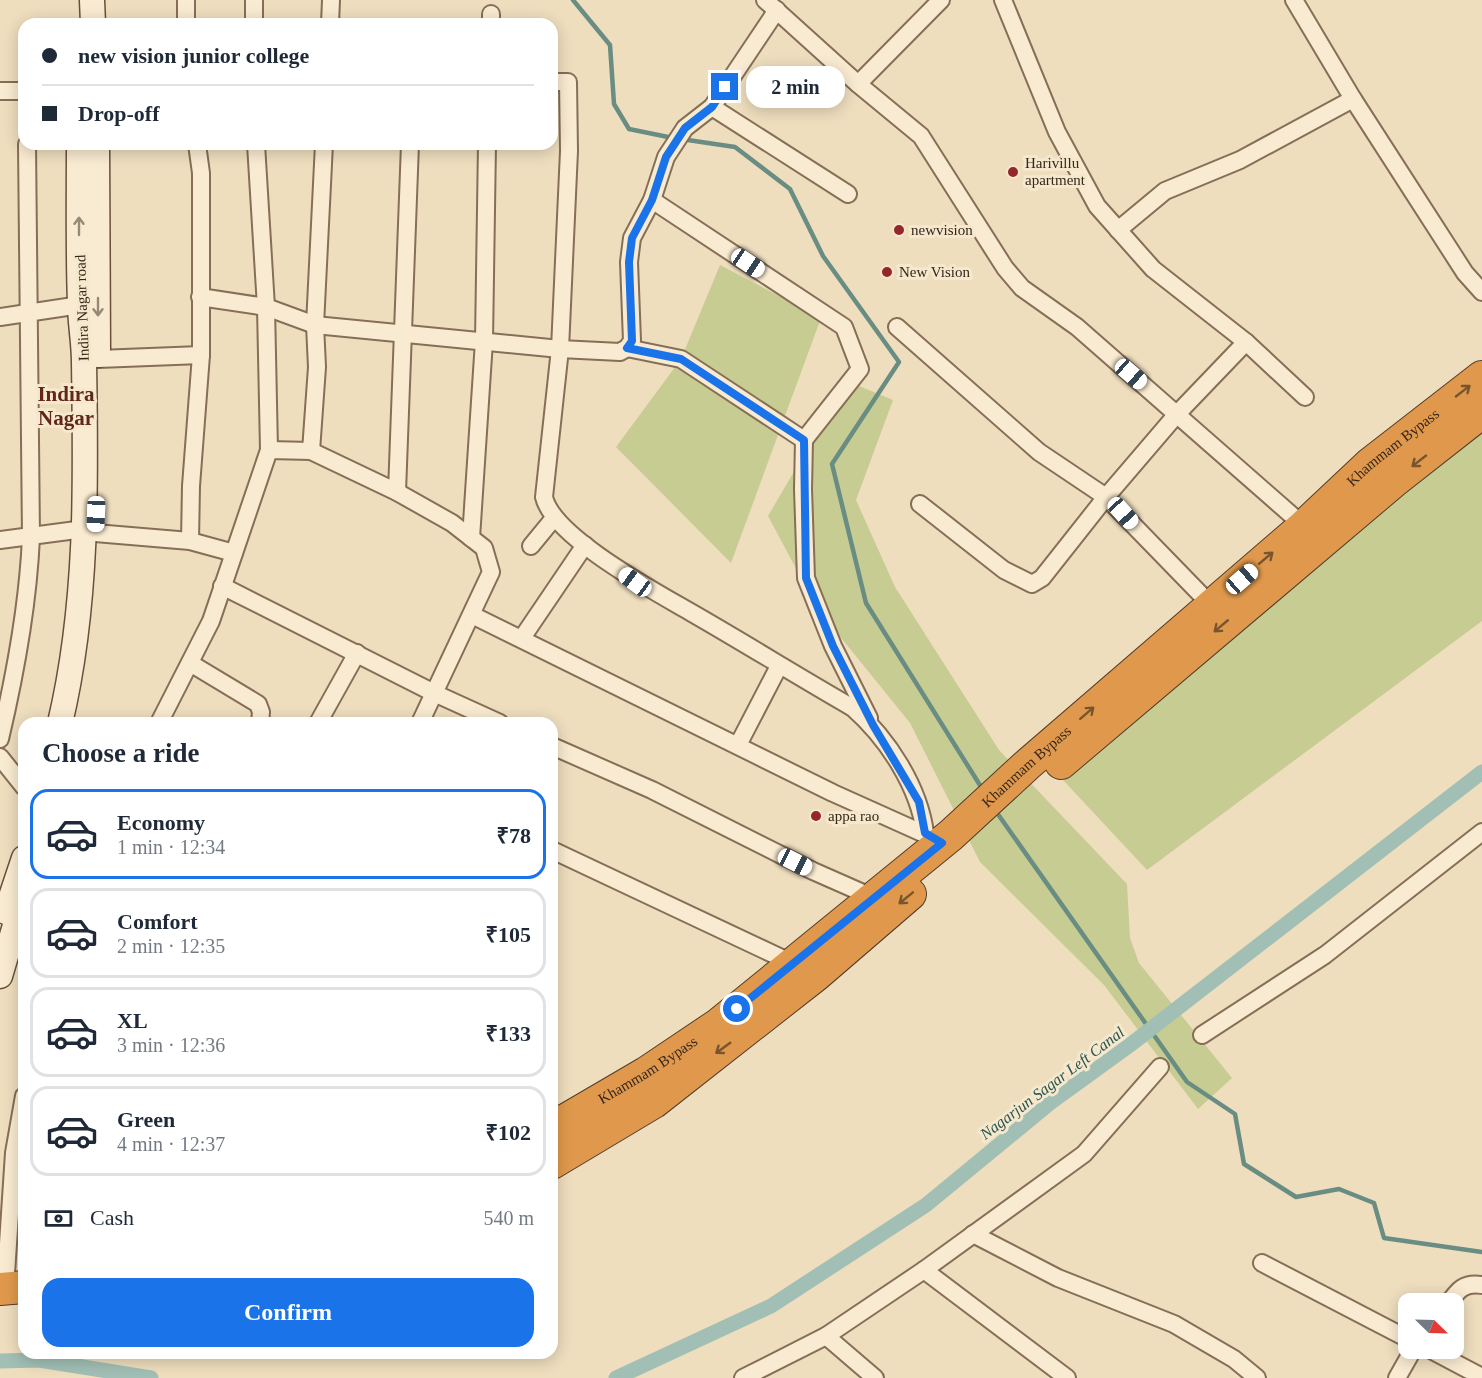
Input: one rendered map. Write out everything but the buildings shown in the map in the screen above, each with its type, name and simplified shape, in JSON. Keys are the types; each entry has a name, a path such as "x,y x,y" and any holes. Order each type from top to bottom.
{"highway":[{"name":"Khammam Bypass","path":"1033,774 1211,605 1304,526 1370,464 1482,376"},
{"name":"Khammam Bypass","path":"558,1124 646,1073 719,1024 872,897 1033,774 1482,412"},
{"name":"Khammam Bypass","path":"558,1159 654,1102 816,975 946,840"}],"street":[{"path":"76,0 76,18"},
{"path":"92,0 93,18"},
{"path":"186,0 186,18"},
{"path":"254,0 254,18"},
{"path":"330,18 331,0"},
{"path":"858,84 941,0"},
{"path":"1003,0 1057,132 1097,206 1153,269 1246,342 1305,397"},
{"path":"1294,0 1353,99 1466,273 1482,292"},
{"path":"200,297 266,307 315,325 401,335 620,352 632,341 629,262 632,238 652,200 666,157 685,128 712,107 771,5 858,84 921,136 1005,268 1022,288 1077,327 1304,526"},
{"path":"558,82 568,82 569,151 561,349 551,417 544,497 546,509 585,545 635,582 853,708 873,725"},
{"path":"0,91 18,91"},
{"path":"1118,230 1166,191 1240,160 1353,99"},
{"path":"712,107 848,194"},
{"path":"0,739 20,654 29,586 32,421 27,315 27,150"},
{"name":"Indira Nagar road","path":"61,717 70,680 90,531 80,305 79,150"},
{"name":"Indira Nagar road","path":"74,717 87,662 98,359 97,150"},
{"path":"190,541 191,486 201,355 201,173 198,150"},
{"path":"162,717 211,621 269,450 266,307 256,150"},
{"path":"311,451 317,367 315,325 324,150"},
{"path":"397,492 401,335 410,150"},
{"path":"471,538 484,341 488,150"},
{"path":"652,200 843,327 860,369 804,440 806,578 833,646 873,725 919,802 946,840"},
{"path":"0,317 27,315 80,305"},
{"path":"897,327 1039,452 1106,497 1211,605"},
{"path":"920,504 1004,570 1032,584 1042,578 1106,497 1177,414 1246,342"},
{"path":"627,348 681,359 804,440"},
{"path":"98,359 201,355"},
{"path":"269,450 311,451 397,492 453,523 484,548 491,572 423,717"},
{"path":"531,546 554,518"},
{"path":"0,540 90,531 190,541 234,553"},
{"path":"522,638 585,545"},
{"path":"222,586 434,693 487,717"},
{"path":"472,615 833,793 946,840"},
{"path":"321,717 357,653"},
{"path":"190,663 258,704 261,717"},
{"path":"738,745 779,666"},
{"path":"558,751 652,790 813,872 872,897"},
{"path":"0,757 18,780"},
{"path":"1202,1035 1325,955 1482,832"},
{"path":"558,853 792,963"},
{"path":"0,934 18,877"},
{"path":"0,976 18,915"},
{"path":"743,1378 826,1336 924,1270 1084,1154 1160,1067"},
{"path":"11,1296 14,1153 18,1130"},
{"path":"974,1234 1058,1278 1174,1323 1234,1359 1257,1378"},
{"path":"1262,1263 1398,1334"},
{"path":"924,1270 1066,1378"},
{"path":"1456,1293 1459,1288 1472,1283 1482,1285"},
{"path":"826,1336 875,1378"},
{"path":"1396,1378 1407,1359"},
{"path":"1448,1359 1482,1377"}],"green space":[{"path":"720,265 821,318 731,563 616,447 681,359"},
{"path":"847,381 893,400 856,500 895,587 999,750 1127,884 1130,938 1139,963 1232,1078 1198,1109 1104,985 980,862 910,723 817,608 768,516"},
{"path":"1482,428 1482,621 1147,870 1063,780"}],"waterway":[{"path":"573,0 610,45 614,104 629,129 673,138"},
{"path":"681,139 735,147 790,189 823,256 899,362 832,464 866,603 983,790"},
{"name":"Nagarjun Sagar Left Canal","path":"616,1378 771,1306 926,1205 1050,1103 1130,1045 1482,772"},
{"path":"995,810 1187,1082 1235,1114 1244,1164 1296,1197 1339,1189 1374,1203 1384,1238 1482,1252"},
{"name":"Nagarjun Sagar Left Canal","path":"0,1361 39,1360 151,1378"}],"place":[{"name":"Harivillu apartment","path":"1013,172"},
{"name":"newvision","path":"899,230"},
{"name":"New Vision","path":"887,272"},
{"name":"appa rao","path":"816,816"}],"district":[{"name":"Indira Nagar","path":"66,406"}],"route":[{"path":"725,87 712,107 685,128 666,157 652,200 632,238 629,262 629,301 632,341 627,348 681,359 804,440 806,578 833,646 873,725 919,802 925,833 942,843 872,897 737,1009"}]}
